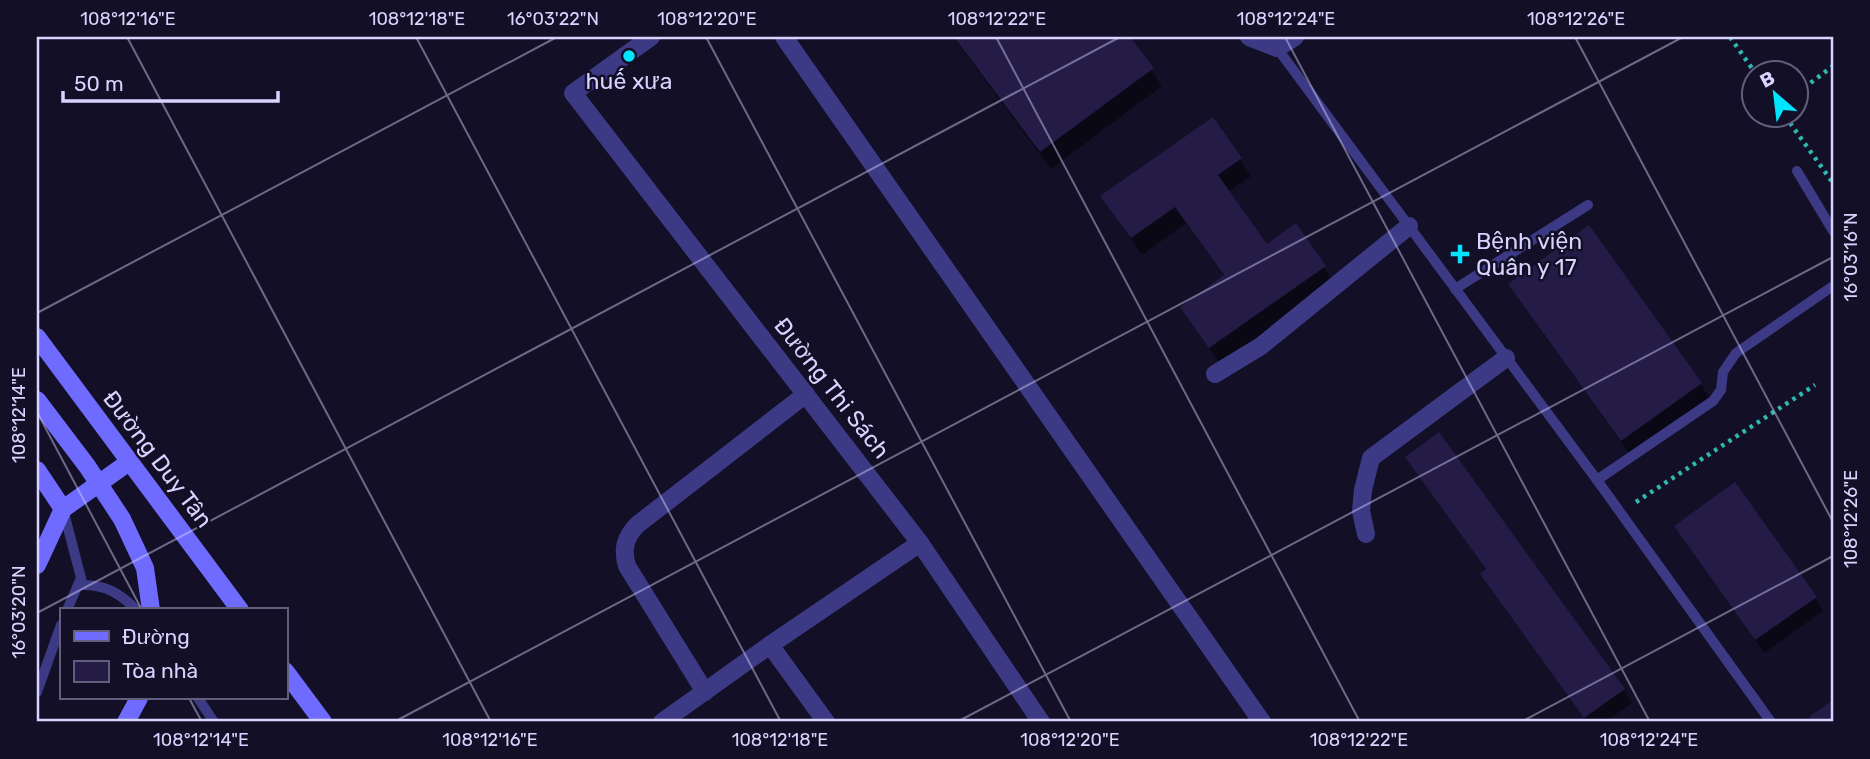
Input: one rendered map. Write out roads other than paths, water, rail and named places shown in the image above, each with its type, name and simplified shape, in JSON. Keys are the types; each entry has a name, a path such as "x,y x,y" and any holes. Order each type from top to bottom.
{"street":[{"name":"Đường Thi Sách","path":"651,37 573,93 920,543 1041,722"},
{"path":"784,37 1262,722"},
{"path":"1249,37 1277,48 1295,37"},
{"path":"1214,374 1261,346 1409,226"},
{"name":"Đường Duy Tân","path":"37,337 239,608"},
{"path":"1366,534 1361,511 1371,458 1506,358"},
{"path":"705,692 627,566 625,543 637,525 806,394"},
{"path":"37,400 121,519 145,568 151,608"},
{"path":"37,565 43,540 63,509 130,462"},
{"path":"37,470 63,509"},
{"path":"662,722 920,543"},
{"path":"770,645 826,722"},
{"path":"287,674 323,722"},
{"path":"126,722 138,700"}],"lane":[{"path":"1277,48 1597,480 1771,722"},
{"path":"1797,171 1833,231"},
{"path":"1455,289 1588,205"},
{"path":"1597,480 1713,401 1721,390 1721,379 1728,363 1736,353 1833,286"},
{"path":"63,509 83,585 100,585 123,597 135,608"},
{"path":"69,608 81,578"},
{"path":"37,692 60,628"},
{"path":"199,700 214,722"}],"place":[{"name":"huế xưa","path":"629,56"},
{"name":"Bệnh viện Quân y 17","path":"1460,254"}]}
